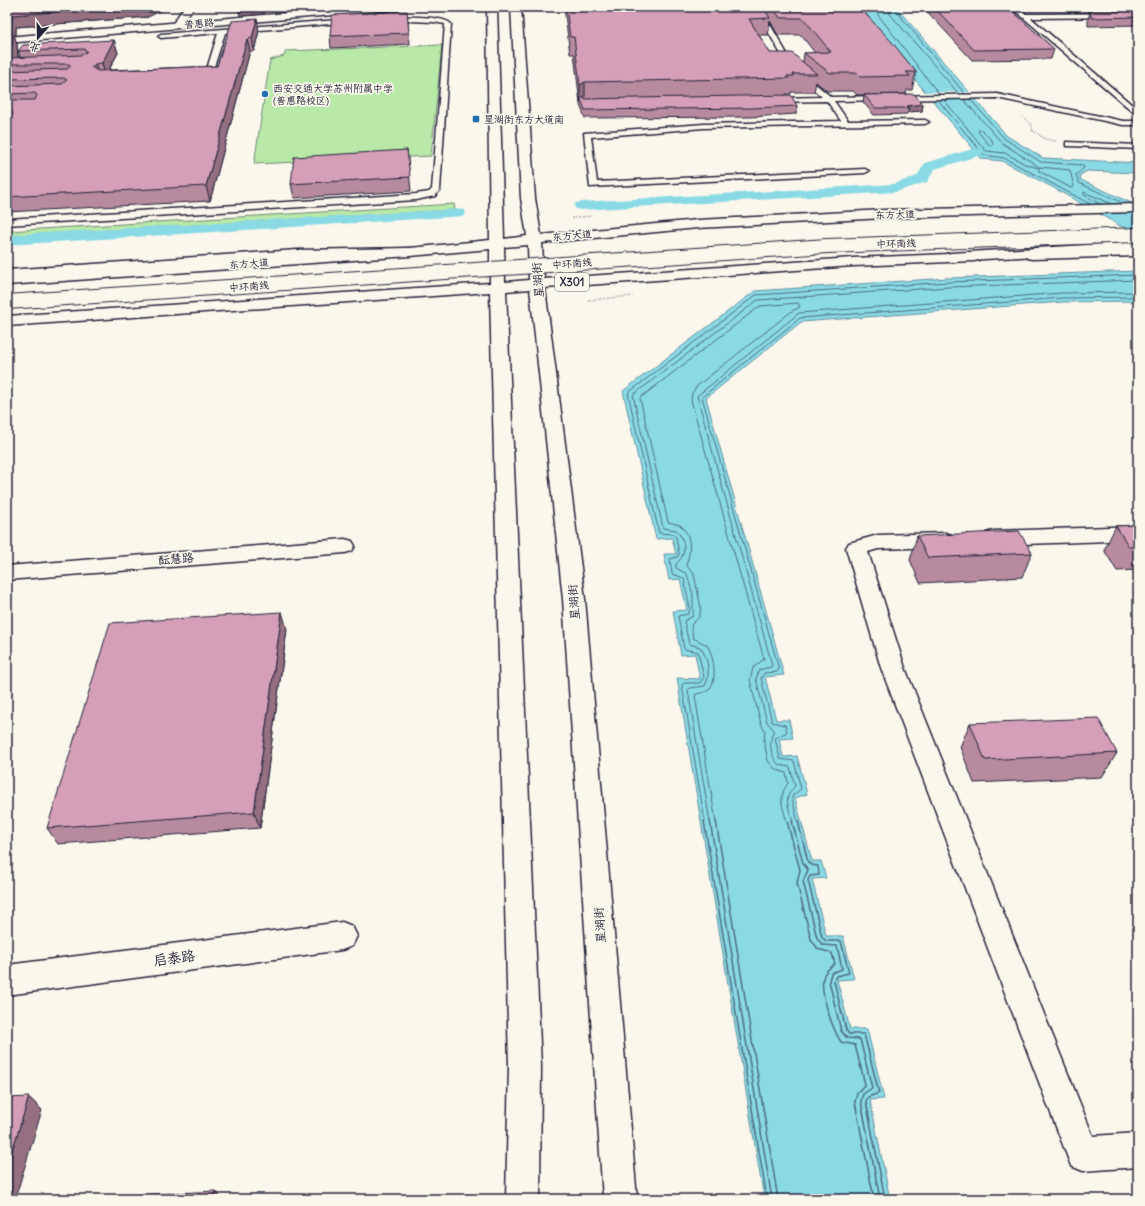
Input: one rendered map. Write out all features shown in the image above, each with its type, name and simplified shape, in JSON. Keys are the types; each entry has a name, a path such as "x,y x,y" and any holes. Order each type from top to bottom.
{"main road":[{"path":"177,25 189,7"},
{"name":"普惠路","path":"7,40 177,25 290,20 390,7"},
{"path":"492,7 498,288 525,1066 524,1199"},
{"name":"星湖街","path":"516,7 528,198 535,239 537,285 574,599 620,1199"},
{"name":"东方大道","path":"11,275 297,254 410,252 698,224 885,214 1084,208 1138,208"},
{"path":"1016,225 1138,222"},
{"name":"中环南线","path":"7,289 818,233 944,228"},
{"name":"中环南线","path":"7,302 827,246 1138,235"},
{"path":"951,258 1138,246"},
{"name":"X301","path":"7,321 498,288 853,262 1138,252"},
{"path":"1138,533 878,542 856,548 893,668 1083,1154 1138,1150"},
{"name":"酝慧路","path":"7,573 345,546"},
{"name":"启泰路","path":"7,980 342,936"}],"lane":[{"path":"757,7 791,67 829,99 846,123"},
{"path":"1014,7 1094,74 1138,114"},
{"path":"1025,16 1138,14"},
{"path":"7,222 416,197 432,194 436,190 448,24 433,20 401,18 379,20"},
{"path":"161,36 222,31 290,20 357,21"},
{"path":"189,76 201,74 210,70 222,31"},
{"path":"766,101 997,96 1123,123 1138,123"},
{"path":"865,171 593,185 587,135 704,126 925,122"},
{"path":"1123,123 1134,137"},
{"path":"1069,144 1138,147"}],"path":[{"path":"1019,100 1015,106 1017,111 1032,125 1032,130 1046,139 1069,144"}],"green space":[{"path":"442,45 431,156 254,164 270,60 284,56 286,51"},
{"path":"454,204 455,210 7,236 7,231"}],"water":[{"path":"861,7 896,7 1007,136 1043,158 1138,163 1138,173 1087,171 1080,175 1081,180 1138,206 1138,236 1052,187 1002,161 982,159 917,82"},
{"path":"1138,271 1138,301 1063,302 801,322 706,398 784,675 765,677 776,720 789,720 793,738 779,739 783,757 797,756 807,794 795,798 812,861 821,861 826,878 812,879 826,936 843,936 854,979 837,980 850,1029 867,1029 884,1099 870,1100 890,1199 764,1199 677,678 700,679 695,654 681,655 673,611 687,610 680,579 669,580 664,554 676,554 672,538 656,539 623,391 755,291 948,278"}],"pier":[{"path":"923,92 972,92 977,98 928,98"}],"building":[{"path":"7,7 117,7 12,15 12,23 7,23"},
{"path":"566,7 763,7 770,18 749,19 770,53 792,53 817,74 793,74 794,76 787,76 789,78 585,82 580,85 574,37 570,37"},
{"path":"773,7 859,7 891,41 916,72 906,72 910,76 860,77 856,73 830,73 804,53 831,52 803,18 780,18"},
{"path":"934,7 1008,7 1054,49 974,50"},
{"path":"407,11 409,33 330,36 332,15"},
{"path":"1091,11 1138,11 1138,17 1091,18"},
{"path":"257,19 252,38 247,39 206,186 7,197 7,149 10,144 7,144 7,117 11,117 13,113 7,110 7,100 35,100 37,95 35,93 7,94 7,86 62,84 67,80 64,78 7,79 7,71 67,69 71,66 69,64 7,64 7,58 82,55 87,51 84,49 18,51 23,45 114,40 102,63 95,64 91,67 98,71 217,66 232,21"},
{"path":"12,31 13,44 7,50 7,32"},
{"path":"914,94 923,104 907,106 909,108 875,108 864,95"},
{"path":"791,95 797,106 585,110 580,97 585,99"},
{"path":"407,150 410,177 291,184 294,157"},
{"path":"1138,525 1138,546 1129,547 1116,526"},
{"path":"1019,531 1032,553 928,558 917,536"},
{"path":"282,612 254,812 47,828 110,623"},
{"path":"1098,718 1117,753 985,760 970,723"},
{"path":"29,1097 7,1167 7,1098"},
{"path":"216,1191 214,1199 135,1199 136,1195"}],"waterway":[{"path":"581,206 896,188 922,179 930,166 976,152"},
{"path":"7,240 459,213"}],"place":[{"name":"西安交通大学苏州附属中学 (普惠路校区)","path":"265,94"},
{"name":"星湖街东方大道南","path":"476,119"}]}
